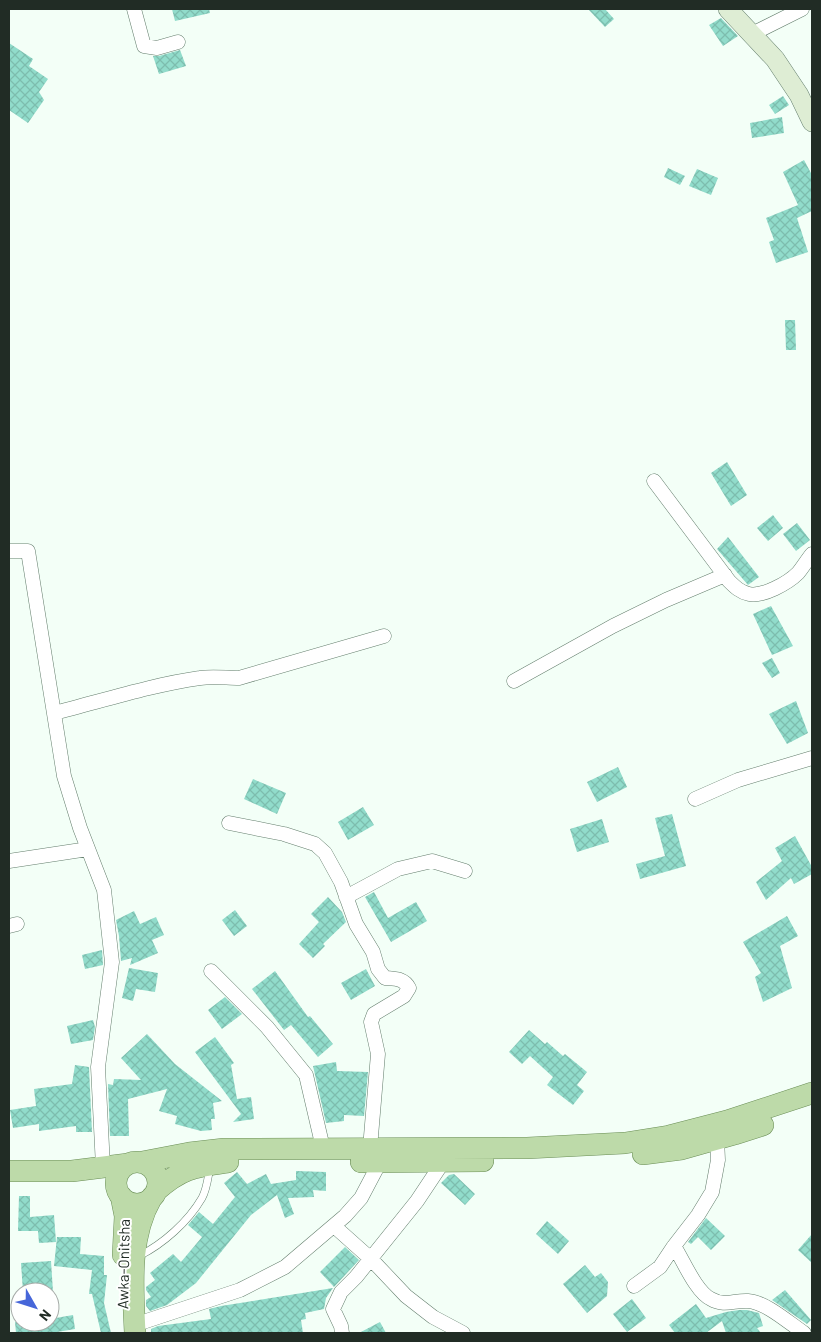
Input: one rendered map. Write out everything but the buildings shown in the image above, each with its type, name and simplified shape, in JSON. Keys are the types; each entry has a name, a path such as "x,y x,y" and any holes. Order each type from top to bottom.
{"main road":[{"path":"72,1171 96,1178 120,1194 125,1200 142,1203 180,1172 210,1164 231,1161 625,1144 669,1136 727,1121 812,1093"},
{"path":"9,1171 72,1171 135,1163 189,1152 224,1148 323,1148 443,1162 592,1160 682,1149 735,1134 812,1107"},
{"path":"120,1194 116,1180 118,1173 135,1163 149,1165 157,1177 154,1194"},
{"name":"Awka-Onitsha","path":"120,1194 125,1216 122,1296 131,1330"},
{"name":"Awka-Onitsha","path":"131,1330 137,1235 142,1218 154,1194"}],"street":[{"path":"134,9 144,46 157,48 178,42"},
{"path":"728,9 775,59 798,95 812,122"},
{"path":"752,34 802,9"},
{"path":"654,481 725,575 740,591 750,595 768,591 788,581 812,554"},
{"path":"9,552 28,551 64,776 88,849 104,890 112,962 98,1067 103,1167"},
{"path":"514,681 613,626 666,600 725,575"},
{"path":"54,713 203,677 239,678 384,636"},
{"path":"696,799 738,780 812,758"},
{"path":"131,1330 240,1290 285,1268 345,1216 361,1198 375,1155 378,1054 371,1022 374,1014 404,996 409,988 400,979 385,978 378,969 373,952 356,924 341,882 325,853 315,844 284,834 229,823"},
{"path":"9,861 88,849"},
{"path":"346,897 398,869 432,861 465,871"},
{"path":"212,971 267,1027 306,1075 323,1148"},
{"path":"634,1286 660,1267 698,1215 712,1192 718,1160 717,1139"},
{"path":"342,1333 341,1326 332,1309 333,1304 417,1201 443,1162"},
{"path":"334,1226 371,1259 406,1296 433,1317 463,1333"},
{"path":"674,1246 697,1285 710,1299 727,1304 747,1301 760,1303 804,1333"}],"lane":[{"path":"134,1259 155,1248 194,1209 206,1189 210,1164"}]}
